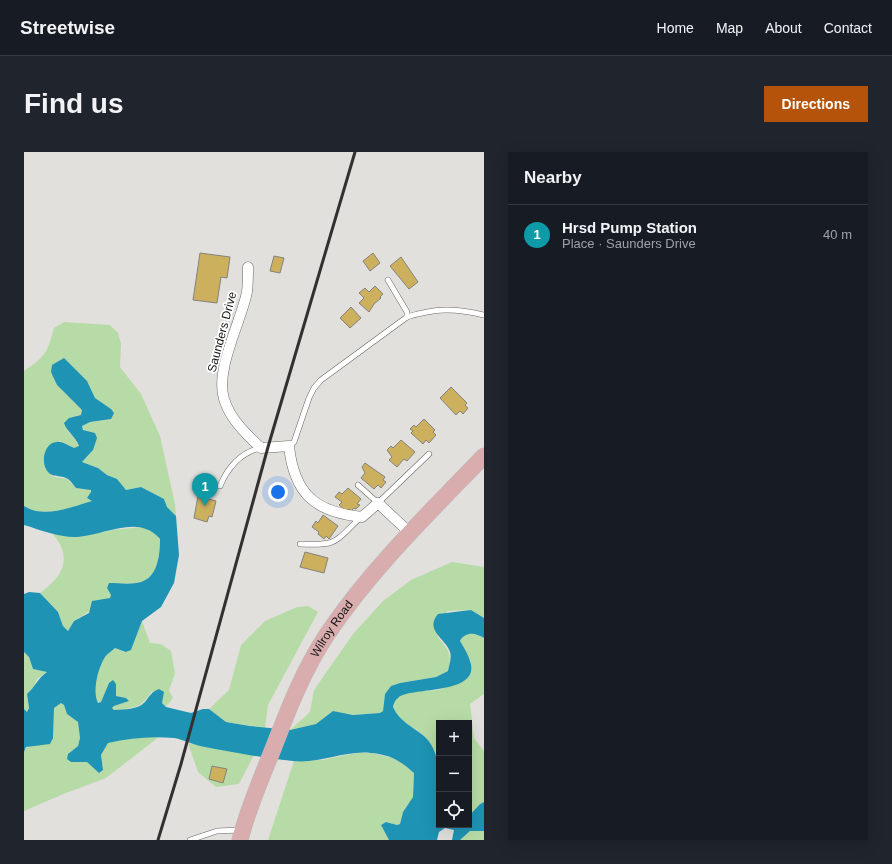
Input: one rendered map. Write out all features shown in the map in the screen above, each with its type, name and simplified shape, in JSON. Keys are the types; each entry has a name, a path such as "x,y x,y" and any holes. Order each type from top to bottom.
{"main road":[{"name":"Wilroy Road","path":"241,835 285,717 310,661 326,636 354,598 410,533 484,456"}],"street":[{"name":"Saunders Drive","path":"248,267 247,291 230,345 223,385 224,398 228,410 247,436 261,448"},
{"path":"261,448 290,446 293,470 299,485 306,494 329,510 341,514 362,517 378,503 410,533"}],"lane":[{"path":"388,280 407,312 407,317"},
{"path":"290,446 294,442 314,388 321,380 407,317 439,309 469,311 484,315"},
{"path":"220,486 228,470 238,459 249,451 261,448"},
{"path":"358,485 378,503 428,454"},
{"path":"300,544 324,545 331,543 340,538 362,517"},
{"path":"190,840 217,831 241,835"}],"green space":[{"path":"64,322 110,325 118,333 121,344 120,367 141,394 160,436 175,504 176,516 167,507 164,499 141,487 126,490 117,479 107,475 98,468 82,462 93,450 82,426 90,422 111,419 111,409 95,398 87,381 57,385 82,410 81,415 69,418 67,430 77,442 79,447 74,448 59,441 51,476 67,479 76,488 91,489 92,502 49,512 40,512 24,506 24,371 45,353 54,328"},
{"path":"142,527 155,533 160,539 157,564 151,575 147,579 137,583 109,583 107,588 111,595 110,598 74,621 68,631 63,626 58,612 40,593 55,580 63,566 64,558 62,550 52,533 78,537 112,530"},
{"path":"452,562 484,567 484,618 471,610 447,611 438,637 449,652 450,660 448,671 436,677 391,686 385,694 383,711 381,713 353,715 333,711 316,724 290,730 310,712 314,690 353,634 383,601 411,580"},
{"path":"308,606 318,612 268,705 265,728 226,722 209,709 229,690 241,645 265,621 297,607"},
{"path":"142,621 150,643 161,644 171,651 175,674 169,690 173,698 166,707 152,691 144,701 132,708 114,710 112,708 114,706 129,701 126,698 116,696 116,684 109,683 101,702 98,703 96,698 96,686 98,673 105,657 115,648 126,652 131,650"},
{"path":"468,633 484,638 484,694 470,704 472,720 436,720 436,756 426,738 404,722 395,712 393,707 395,701 404,694 417,691 442,689 453,681 471,662 460,642 463,636"},
{"path":"24,652 29,657 33,669 47,672 37,679 33,689 27,694 29,708 27,712 24,709"},
{"path":"61,703 64,705 67,714 78,722 80,738 78,746 68,754 71,762 87,762 99,773 103,770 101,755 108,743 129,738 159,737 106,778 24,811 24,752 26,748 53,738 54,708"},
{"path":"472,721 474,738 484,751 484,802 472,813"},
{"path":"188,743 254,755 239,784 216,787 198,772"},
{"path":"356,753 371,753 397,759 414,773 413,797 403,812 400,824 397,825 386,822 381,825 389,840 268,840 294,761 322,760"},
{"path":"470,831 484,831 484,840 460,840"}],"water":[{"path":"64,358 87,381 95,398 111,409 114,413 111,419 90,422 82,426 83,430 95,433 97,438 93,450 82,462 98,468 107,475 117,479 126,490 141,487 164,499 167,507 176,516 179,555 174,583 161,607 142,621 131,650 126,652 115,648 105,657 100,667 96,686 96,698 98,703 101,702 109,683 113,680 116,684 116,696 126,698 129,701 114,706 112,708 114,710 131,709 142,705 152,693 159,689 164,692 162,703 166,707 191,713 203,709 209,709 226,722 250,726 290,730 316,724 333,711 353,715 380,713 383,711 385,694 391,686 436,677 448,671 451,654 448,647 435,630 433,625 434,620 438,614 471,610 484,618 484,638 477,635 468,634 460,641 470,661 471,672 466,680 456,685 444,688 406,694 398,698 393,707 403,720 424,736 431,744 436,755 436,828 445,828 439,832 437,840 389,840 381,825 386,822 397,825 400,824 403,812 413,797 414,773 394,759 384,755 352,753 313,761 293,761 258,757 200,746 174,738 141,738 108,743 101,755 103,770 99,773 87,762 71,762 67,759 68,754 78,746 80,738 78,722 67,714 64,705 61,703 54,708 53,738 50,744 26,747 24,752 24,709 27,712 29,708 27,694 47,672 33,669 29,657 24,652 24,594 29,592 40,593 58,612 63,626 68,631 74,621 89,613 92,601 110,598 111,595 107,588 109,583 125,584 141,582 151,575 157,564 160,539 152,532 142,528 121,528 78,537 71,537 24,525 24,506 40,512 49,512 67,509 92,501 87,498 91,490 76,488 68,479 50,474 46,469 44,457 47,448 50,445 61,442 74,448 79,446 64,423 69,418 81,415 82,410 57,385 51,372 52,365"},
{"path":"484,802 484,831 470,831 460,840 452,840 454,830 445,828 472,828 472,813"}],"building":[{"path":"200,253 230,257 227,278 221,277 217,303 193,300"},
{"path":"373,253 380,263 370,271 363,261"},
{"path":"274,256 284,258 280,273 270,271"},
{"path":"401,257 418,282 409,289 390,266"},
{"path":"375,286 383,294 369,312 359,303 364,298 359,293 365,288 369,292"},
{"path":"351,307 361,318 350,328 340,318"},
{"path":"451,387 467,403 465,405 468,408 463,414 460,411 456,415 440,398"},
{"path":"424,419 435,430 433,432 436,435 429,443 426,440 423,444 411,433 413,431 410,429 414,425 416,427"},
{"path":"401,440 415,452 407,461 404,459 397,467 389,460 392,457 387,450 391,446 393,448"},
{"path":"365,463 385,477 383,480 386,482 381,488 378,485 374,489 361,478 365,473 362,467"},
{"path":"348,488 361,499 357,504 360,505 351,511 348,509 346,511 339,505 342,502 335,497 339,492 342,494"},
{"path":"198,496 216,501 212,517 209,516 207,522 194,518"},
{"path":"323,515 338,526 329,539 326,536 324,539 318,534 319,532 312,527 316,521 318,523"},
{"path":"305,552 328,558 324,573 300,567"},
{"path":"212,766 227,769 223,783 209,779"}],"railway":[{"path":"158,840 181,764 268,447 355,152"}],"place":[{"name":"Hrsd Pump Station","path":"205,506"}]}
